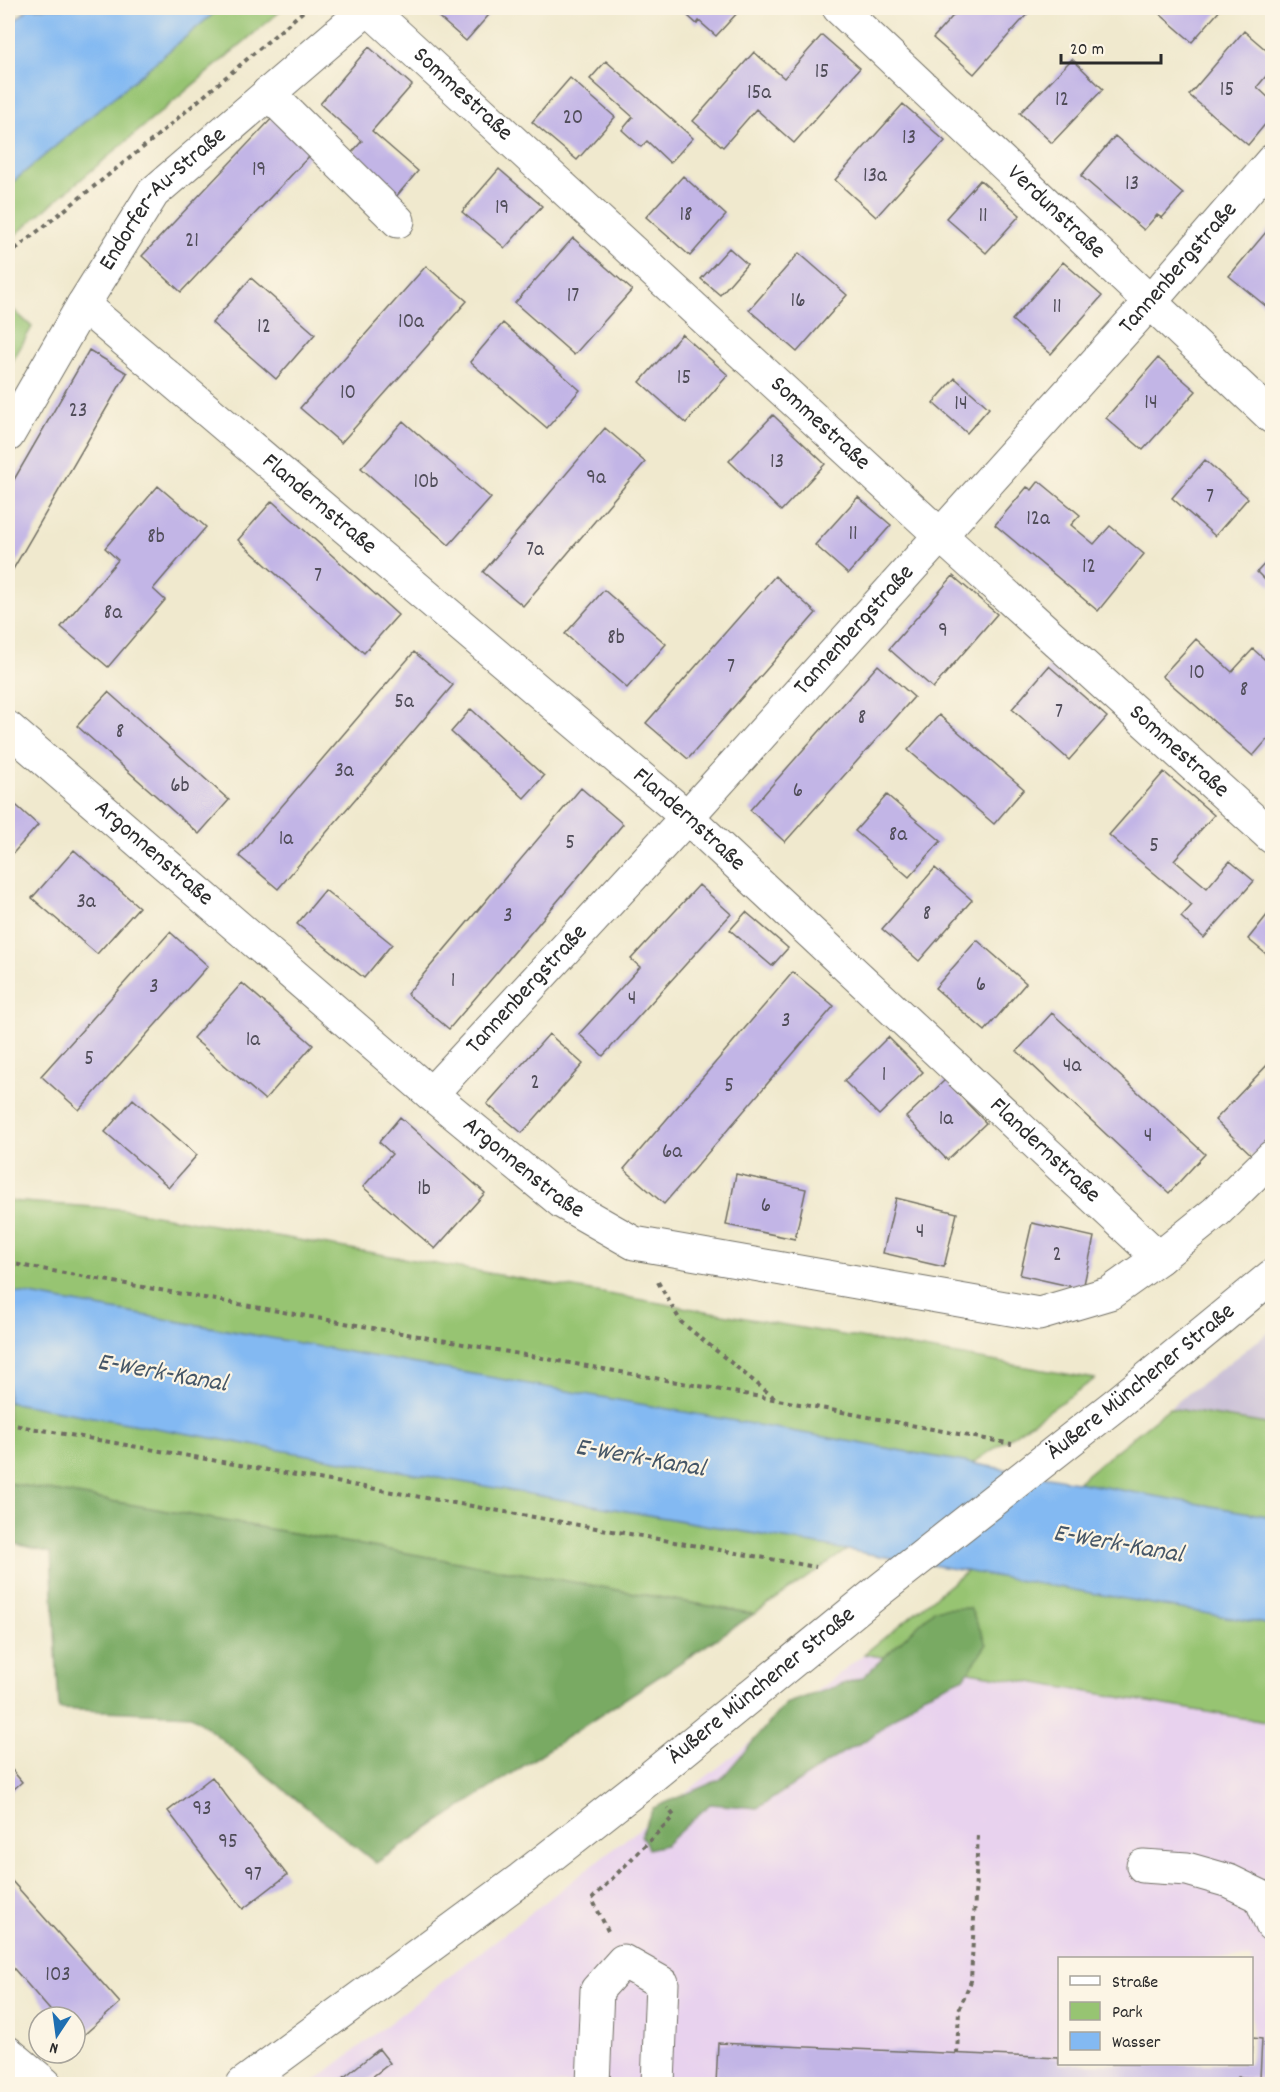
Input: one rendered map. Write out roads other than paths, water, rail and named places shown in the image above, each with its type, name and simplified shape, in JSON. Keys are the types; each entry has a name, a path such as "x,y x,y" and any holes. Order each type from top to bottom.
{"street":[{"name":"Endorfer-Au-Straße","path":"8,435 83,305 153,193 368,8"},
{"name":"Sommestraße","path":"368,8 940,536 1272,837"},
{"name":"Verdunstraße","path":"839,8 1272,417"},
{"path":"268,93 398,221"},
{"name":"Tannenbergstraße","path":"431,1094 687,817 1151,301 1272,161"},
{"name":"Flandernstraße","path":"83,305 687,817 1159,1258"},
{"name":"Argonnenstraße","path":"8,728 431,1094 562,1202 634,1243 1039,1314 1110,1293 1159,1258"},
{"path":"1159,1258 1216,1212 1272,1157"},
{"name":"Äußere Münchener Straße","path":"243,2085 521,1879 646,1781 865,1602 1120,1401 1272,1276"},
{"path":"1143,1866 1187,1869 1229,1881 1260,1896 1272,1925"},
{"path":"593,2085 597,1990 623,1961 662,1983 658,2085"},
{"path":"8,2053 45,2085"}],"water":[{"path":"29,8 220,8 8,186 8,27"},
{"name":"E-Werk-Kanal","path":"8,1291 1272,1517 1272,1625 8,1402"}]}
